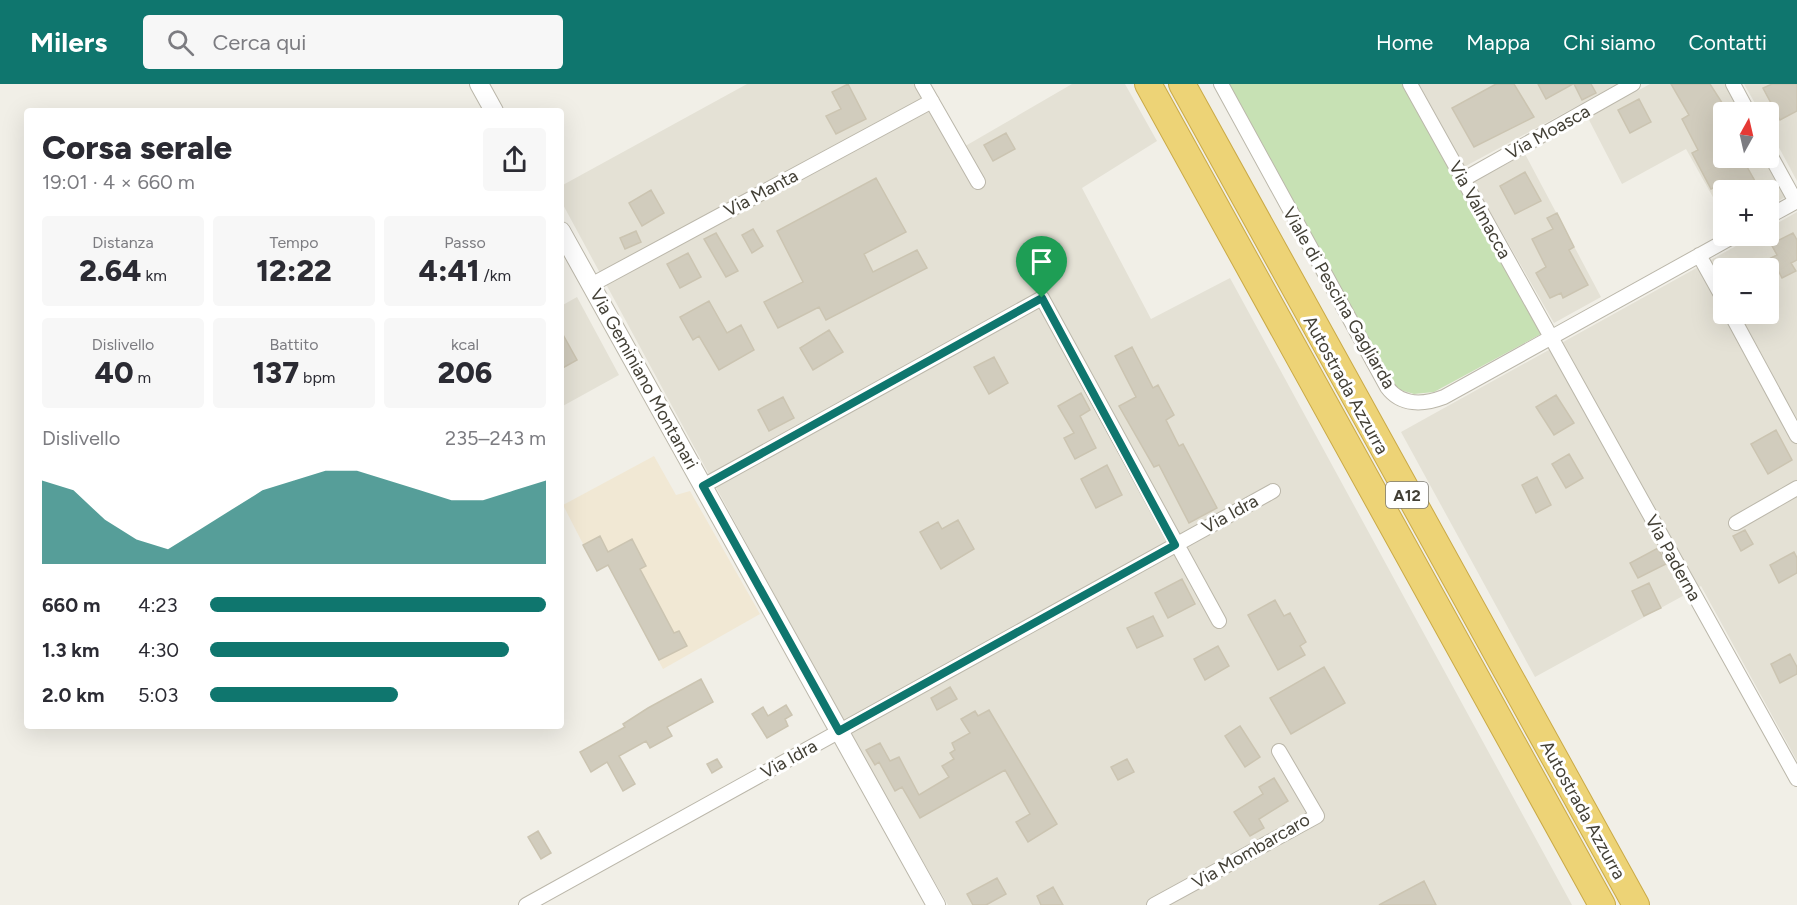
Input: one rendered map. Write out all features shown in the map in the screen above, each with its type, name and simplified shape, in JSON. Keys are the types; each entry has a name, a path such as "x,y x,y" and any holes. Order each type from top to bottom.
{"highway":[{"name":"Autostrada Azzurra","path":"1148,84 1602,905"},
{"name":"Autostrada Azzurra","path":"1182,84 1636,905"}],"street":[{"path":"479,84 492,108"},
{"path":"922,84 978,182"},
{"name":"Viale di Pescina Gagliarda","path":"1221,84 1387,387 1396,396 1416,403 1444,397 1549,336 1716,246"},
{"name":"Via Valmacca","path":"1410,84 1549,336"},
{"name":"Via Moasca","path":"1464,179 1633,84"},
{"path":"1733,84 1743,102"},
{"name":"Via Manta","path":"591,285 932,101"},
{"path":"1778,168 1796,201 1779,211"},
{"name":"Via Geminiano Montanari","path":"564,236 936,905"},
{"path":"1699,255 1713,280"},
{"path":"703,486 1042,298 1175,545 1219,621"},
{"path":"1736,324 1797,436"},
{"name":"Via Paderna","path":"1549,336 1797,779"},
{"path":"1737,523 1797,488"},
{"name":"Via Idra","path":"526,905 1273,490"},
{"name":"Via Mombarcaro","path":"1154,905 1317,816 1279,751"}],"shaded area":[{"path":"747,84 914,84 955,152 1072,84 1125,84 1157,141 1082,188 1151,319 1230,278 1572,905 948,905 842,720 564,207 564,184"},
{"path":"1419,84 1618,84 1464,167"},
{"path":"1650,84 1726,84 1736,102 1713,102 1713,168 1772,168 1778,180 1713,180 1713,197 1686,149 1622,184 1588,118"},
{"path":"1744,84 1797,84 1797,181 1779,148 1779,102 1754,102"},
{"path":"1525,154 1601,297 1554,323 1473,182"},
{"path":"1779,182 1787,196 1779,200"},
{"path":"1797,212 1797,761 1701,586 1535,677 1401,432 1713,259 1713,324 1779,324 1779,258 1714,258 1736,246 1779,246 1779,222"},
{"path":"577,297 619,375 564,405 564,304"},
{"path":"654,456 676,495 690,491 760,614 663,669 608,565 597,571 564,504"}],"green space":[{"path":"1228,84 1402,84 1541,334 1434,392 1414,394 1397,389"}],"building":[{"path":"848,84 866,119 836,134 826,116 841,109 832,92"},
{"path":"1496,84 1514,84 1534,117 1474,147 1452,108"},
{"path":"1538,84 1573,84 1546,99"},
{"path":"1574,84 1591,84 1596,93 1582,100"},
{"path":"1671,84 1710,84 1722,102 1713,102 1713,168 1748,168 1754,180 1713,180 1711,189 1692,153 1698,150 1682,119 1689,115"},
{"path":"1772,84 1797,84 1797,111 1780,120 1779,102 1770,102 1763,88"},
{"path":"1639,99 1651,122 1630,133 1618,110"},
{"path":"1006,133 1015,149 993,161 984,145"},
{"path":"1525,172 1541,201 1515,214 1500,186"},
{"path":"876,178 906,232 864,254 873,272 917,250 927,268 826,320 819,307 778,328 764,302 803,282 777,231"},
{"path":"651,190 664,213 642,226 629,203"},
{"path":"1557,213 1574,247 1569,250 1588,285 1563,298 1561,293 1550,298 1536,273 1546,267 1532,239 1553,229 1547,218"},
{"path":"753,229 763,246 752,253 742,235"},
{"path":"636,231 641,242 625,249 620,238"},
{"path":"716,233 738,271 726,277 704,239"},
{"path":"1793,233 1797,240 1797,260 1791,263 1796,271 1782,278 1779,272 1779,258 1771,258 1777,255 1772,246 1779,246 1779,240"},
{"path":"688,253 701,277 680,288 667,264"},
{"path":"709,301 727,333 741,325 754,350 719,370 699,336 693,340 680,317"},
{"path":"829,330 843,352 813,370 800,348"},
{"path":"564,336 577,360 564,367"},
{"path":"1132,347 1153,388 1158,385 1174,415 1166,420 1179,446 1183,444 1217,508 1189,523 1159,465 1154,467 1119,406 1136,397 1115,356"},
{"path":"994,357 1008,383 989,394 974,367"},
{"path":"1081,393 1090,410 1080,416 1096,448 1075,459 1064,438 1074,433 1058,406"},
{"path":"1556,395 1574,423 1554,435 1536,407"},
{"path":"783,397 794,418 769,431 758,410"},
{"path":"1776,430 1792,460 1768,474 1751,444"},
{"path":"1569,454 1583,478 1566,488 1552,464"},
{"path":"1107,465 1122,495 1096,508 1081,479"},
{"path":"1537,477 1551,505 1536,513 1522,485"},
{"path":"958,520 974,549 941,569 920,532 938,522 942,529"},
{"path":"1745,530 1753,544 1741,551 1733,536"},
{"path":"600,536 608,552 632,539 646,566 640,569 674,633 679,631 687,646 659,660 608,565 597,571 583,545"},
{"path":"1658,548 1666,564 1638,578 1630,563"},
{"path":"1794,552 1797,558 1797,573 1779,583 1770,565"},
{"path":"1182,579 1195,604 1168,618 1155,593"},
{"path":"1649,583 1661,608 1644,616 1632,591"},
{"path":"1275,600 1284,616 1290,613 1306,642 1300,646 1305,655 1278,670 1248,615"},
{"path":"1153,616 1163,636 1137,648 1127,628"},
{"path":"1218,646 1229,666 1205,680 1194,659"},
{"path":"1790,654 1797,667 1797,674 1780,683 1771,664"},
{"path":"1324,667 1345,703 1291,734 1270,698"},
{"path":"701,679 713,702 667,727 672,736 650,748 646,741 619,756 635,784 623,791 607,762 591,772 580,752 625,727 623,724 648,708"},
{"path":"950,687 957,699 937,710 931,698"},
{"path":"786,705 792,715 785,719 788,726 767,738 752,714 763,707 768,716"},
{"path":"989,710 1057,824 1028,842 1016,822 1030,814 1005,770 920,818 902,787 895,791 879,762 875,765 866,750 880,743 890,761 899,757 919,795 949,777 942,766 954,759 950,753 955,750 952,743 970,733 961,719 975,711 978,716"},
{"path":"1240,726 1260,757 1245,767 1225,736"},
{"path":"717,759 722,767 712,773 707,764"},
{"path":"1127,759 1134,772 1118,780 1111,767"},
{"path":"1274,778 1288,801 1259,819 1264,828 1250,836 1234,812 1263,794 1259,787"},
{"path":"538,831 551,853 541,859 528,837"},
{"path":"997,878 1006,894 986,905 973,905 967,894"},
{"path":"1424,881 1436,905 1379,905"},
{"path":"1053,887 1063,905 1041,905 1037,896"}],"route":[{"path":"1042,298 1175,545 839,731 703,486 1042,298"}]}
